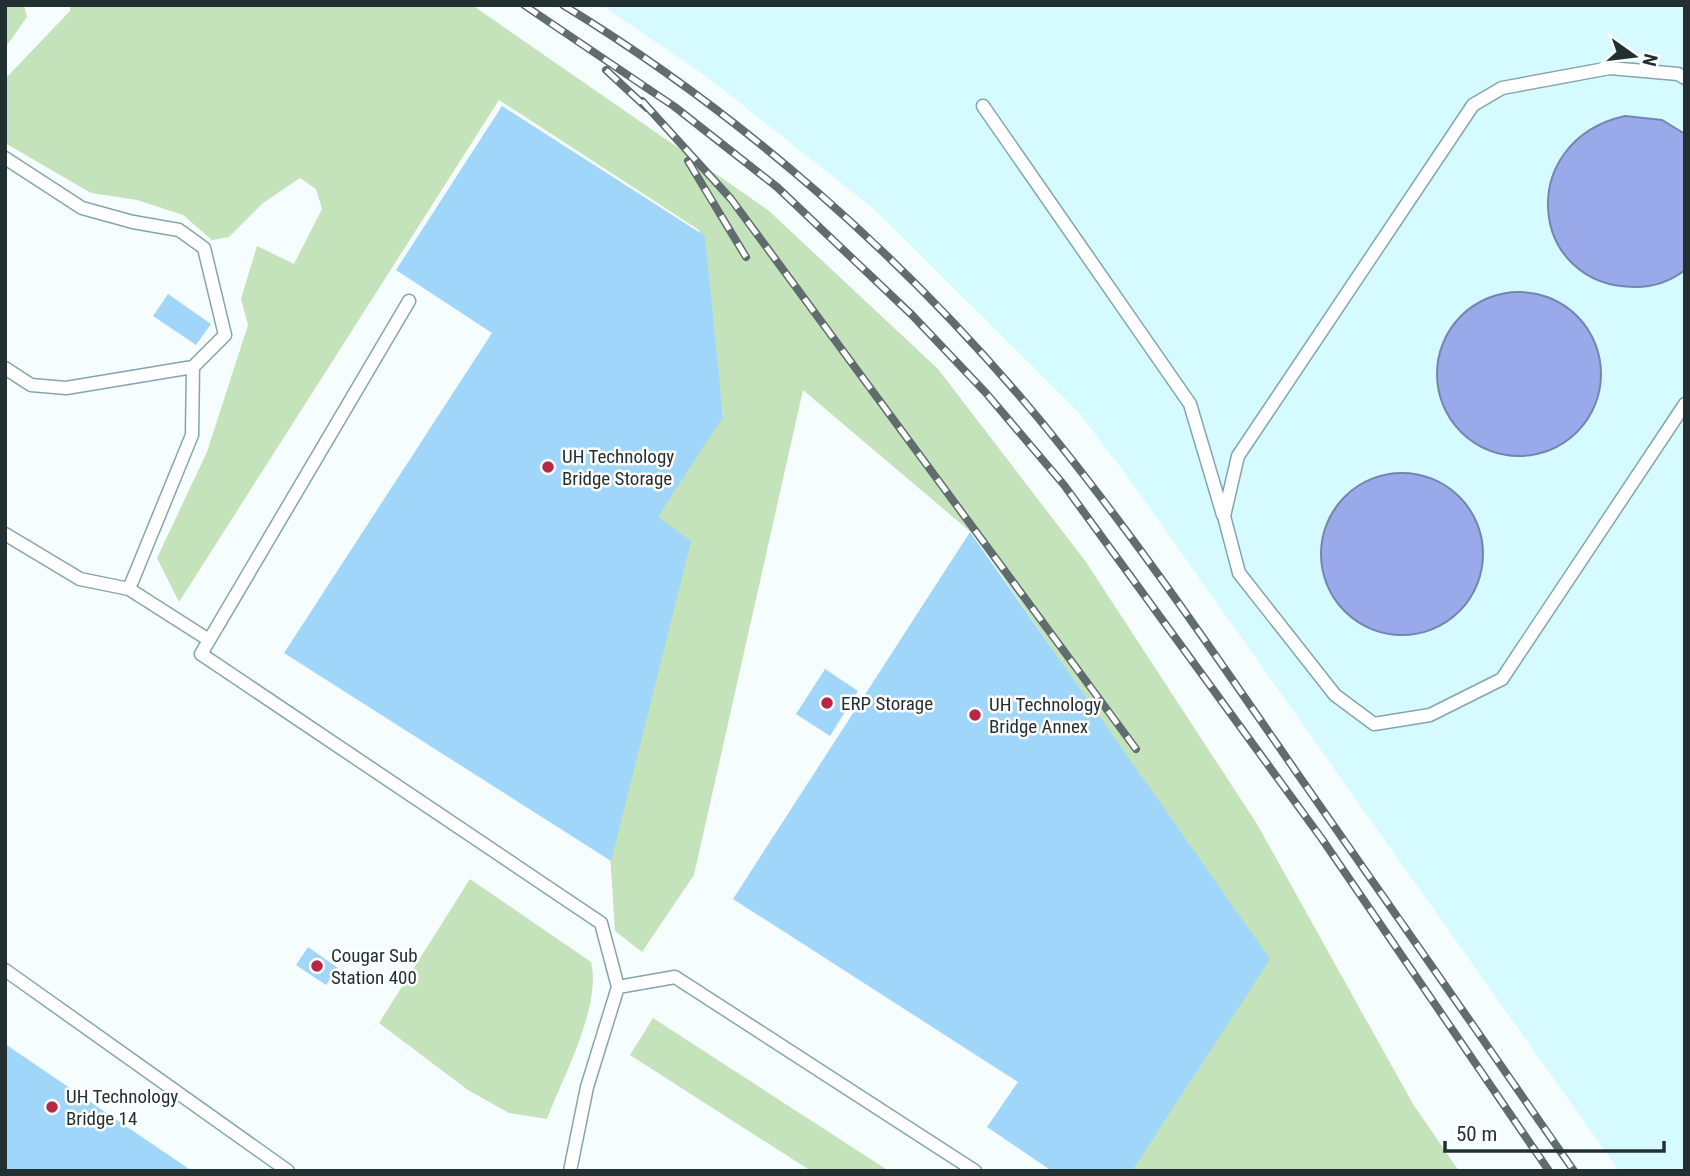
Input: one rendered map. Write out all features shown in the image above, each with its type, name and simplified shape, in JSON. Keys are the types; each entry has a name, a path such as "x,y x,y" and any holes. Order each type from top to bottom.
{"lane":[{"path":"1224,516 1238,456 1473,105 1502,88 1610,68 1678,74 1685,78"},
{"path":"983,107 1190,404 1239,573 1335,695 1374,724 1430,715 1502,678 1685,404"},
{"path":"5,158 82,208 133,222 179,230 204,248 225,335 193,367 66,388 32,385 5,368"},
{"path":"409,301 201,654 601,923 618,987 587,1087 570,1171"},
{"path":"129,589 192,435 193,367"},
{"path":"5,534 80,579 129,589 209,640"},
{"path":"5,970 288,1171"},
{"path":"618,987 675,977 975,1171"}],"shaded area":[{"path":"601,5 1685,5 1685,1171 1619,1171 1127,476 1080,414 874,209 707,77"}],"green space":[{"path":"5,5 24,5 27,17 5,48"},
{"path":"70,5 472,5 768,210 938,369 1086,562 1257,824 1413,1104 1459,1171 1128,1171 1265,958 973,534 803,390 694,875 642,952 615,931 610,854 651,520 723,415 699,230 499,100 179,602 157,558 207,452 248,325 241,299 257,246 294,264 322,209 316,189 300,178 263,203 229,237 212,240 183,215 137,200 91,193 5,143 5,79 70,11"},
{"path":"470,879 591,962 593,979 586,1019 547,1119 509,1113 468,1090 379,1023"},
{"path":"653,1018 889,1171 811,1171 630,1055"}],"water":[{"path":"1625,116 1662,120 1685,134 1685,270 1668,280 1642,287 1599,281 1573,264 1556,239 1548,211 1551,181 1565,153 1589,131"},
{"path":"1519,292 1550,299 1577,316 1594,343 1601,374 1594,405 1577,432 1550,449 1519,456 1488,449 1461,432 1444,405 1437,374 1444,343 1461,316 1488,299"},
{"path":"1402,473 1433,479 1459,497 1477,523 1483,554 1477,585 1459,611 1433,629 1402,635 1371,629 1345,611 1327,585 1321,554 1327,523 1345,497 1371,479"}],"building":[{"name":"UH Technology Bridge Storage","path":"502,106 705,236 723,417 658,517 691,541 611,861 284,653 492,333 396,270"},
{"path":"168,294 211,324 196,345 153,316"},
{"name":"UH Technology Bridge Annex","path":"970,532 1270,959 1132,1171 1052,1171 987,1127 1018,1082 733,899"},
{"name":"ERP Storage","path":"825,669 858,691 830,736 796,714"},
{"name":"Cougar Sub Station 400","path":"308,947 338,968 326,985 296,965"},
{"name":"UH Technology Bridge 14","path":"5,1044 192,1171 5,1171"}],"railway":[{"path":"524,5 675,107 777,187 912,315 986,393 1064,485 1322,839 1549,1171"},
{"path":"563,5 629,47 757,141 877,246 987,359 1107,505 1172,593 1574,1171"},
{"path":"606,70 647,108"},
{"path":"642,101 731,199 1136,749"},
{"path":"688,161 746,257"}],"place":[{"name":"UH Technology Bridge Storage","path":"548,467"},
{"name":"ERP Storage","path":"827,703"},
{"name":"UH Technology Bridge Annex","path":"975,715"},
{"name":"Cougar Sub Station 400","path":"317,966"},
{"name":"UH Technology Bridge 14","path":"52,1107"}]}
